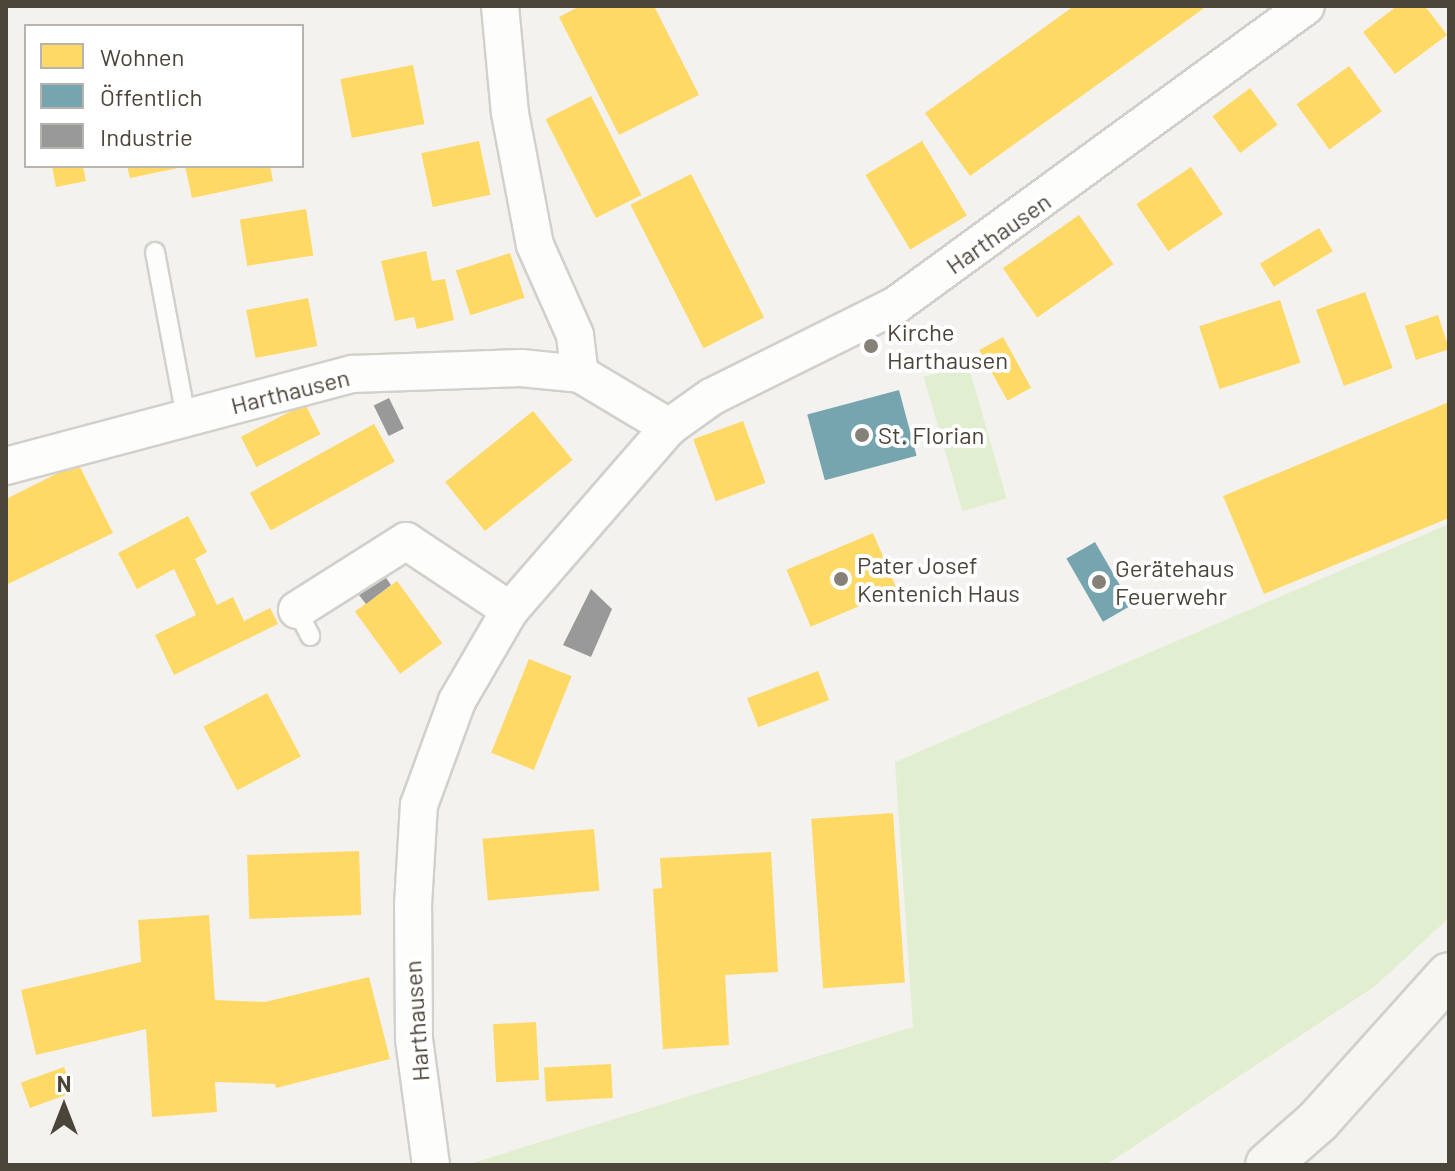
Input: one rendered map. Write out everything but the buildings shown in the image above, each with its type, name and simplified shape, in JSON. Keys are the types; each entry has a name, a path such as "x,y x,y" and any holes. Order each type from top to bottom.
{"street":[{"path":"500,6 510,113 535,245 575,335 580,374"},
{"name":"Harthausen","path":"431,1165 414,1039 413,905 419,805 457,701 510,610 669,427 711,397 896,305 1306,6"},
{"name":"Harthausen","path":"6,466 352,374 521,368 580,374 669,427"},
{"path":"299,614 406,541 510,610"},
{"path":"1268,1165 1318,1121 1449,975"}],"lane":[{"path":"155,252 186,418"}],"green space":[{"path":"968,364 1007,499 962,511 924,377"},
{"path":"1449,524 1449,918 1375,986 1106,1165 466,1165 913,1027 895,762"}],"place":[{"name":"Kirche Harthausen","path":"871,346"},
{"name":"St. Florian","path":"862,435"},
{"name":"Pater Josef Kentenich Haus","path":"841,579"},
{"name":"Gerätehaus Feuerwehr","path":"1099,582"}]}
